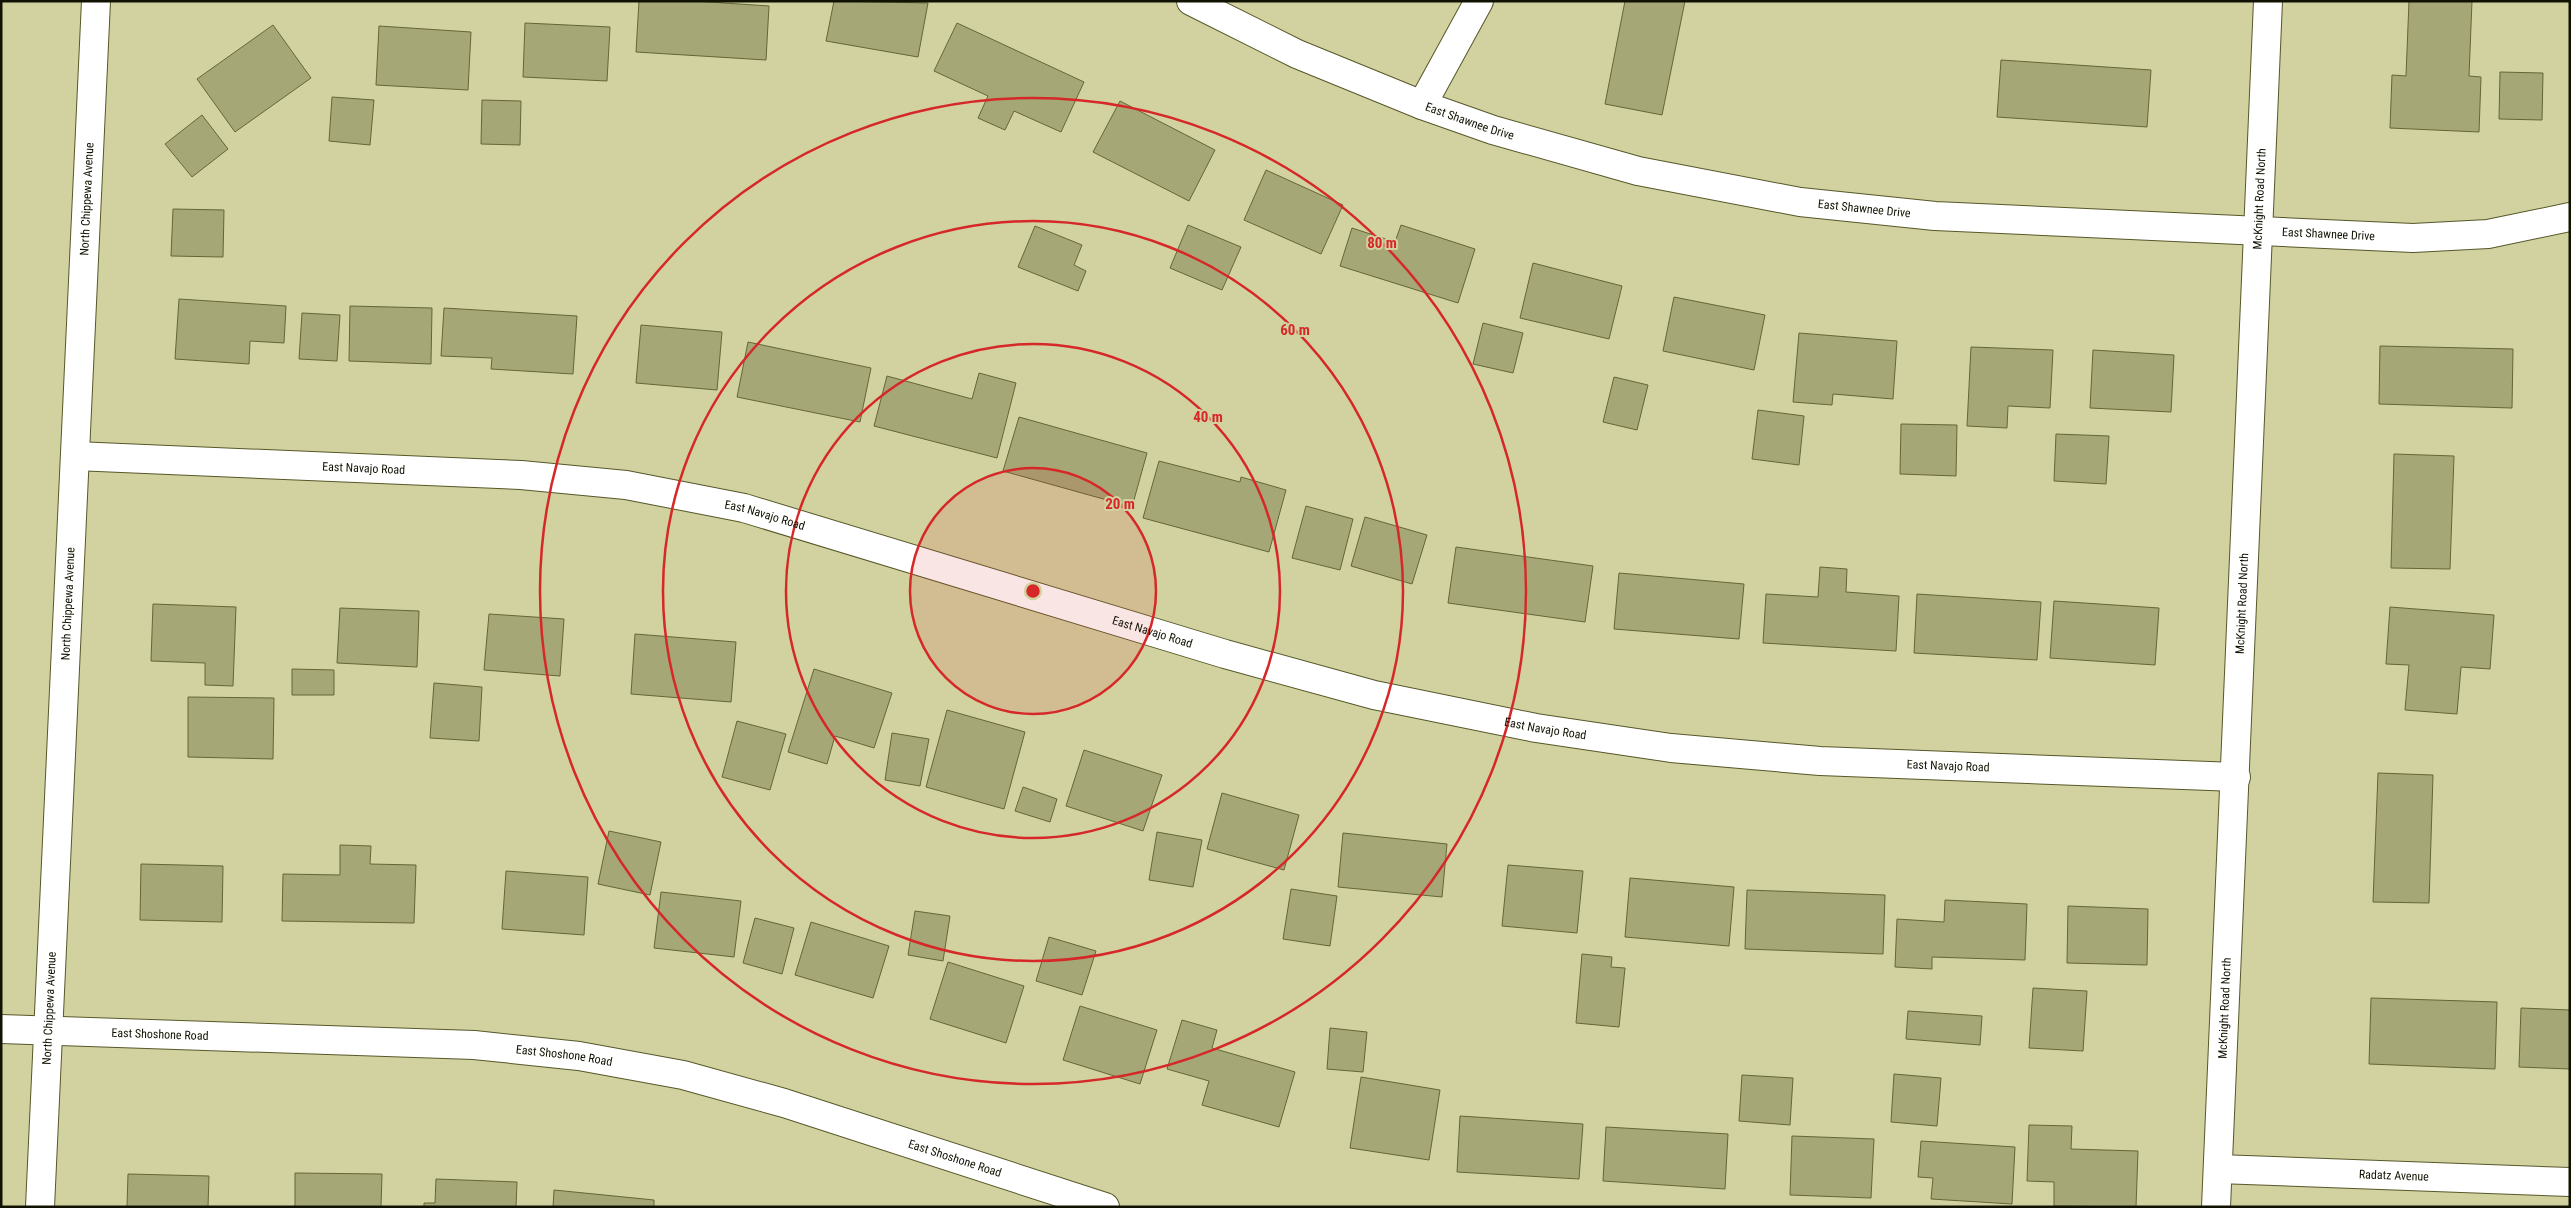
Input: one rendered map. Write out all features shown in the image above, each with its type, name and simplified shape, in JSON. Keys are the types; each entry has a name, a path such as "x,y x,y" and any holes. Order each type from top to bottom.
{"street":[{"name":"North Chippewa Avenue","path":"40,1207 96,1"},
{"name":"East Shawnee Drive","path":"1191,1 1296,54 1422,105 1493,130 1638,171 1800,202 1934,216 2413,238 2488,234 2570,217"},
{"path":"1422,105 1479,1"},
{"name":"McKnight Road North","path":"2216,1207 2268,1"},
{"name":"East Navajo Road","path":"76,456 521,475 626,485 744,508 1225,654 1365,692 1536,728 1671,748 1820,761 2236,777"},
{"name":"East Shoshone Road","path":"1,1029 474,1045 579,1056 683,1075 784,1103 1105,1207"},
{"name":"Radatz Avenue","path":"2218,1169 2570,1182"}],"building":[{"path":"639,1 694,1 769,6 766,60 636,52"},
{"path":"834,1 928,3 918,57 826,41"},
{"path":"1625,1 1685,1 1662,115 1605,104"},
{"path":"2409,1 2472,1 2469,76 2481,77 2479,132 2390,128 2392,75 2406,76"},
{"path":"525,23 610,27 607,81 523,77"},
{"path":"957,23 1084,82 1061,132 1014,111 1005,130 978,118 988,96 934,71"},
{"path":"273,25 311,78 235,132 197,79"},
{"path":"379,26 471,32 468,90 376,85"},
{"path":"2001,60 2151,70 2147,127 1997,117"},
{"path":"2500,72 2543,73 2542,120 2499,119"},
{"path":"332,97 374,100 370,145 329,141"},
{"path":"482,100 521,101 520,145 481,144"},
{"path":"1120,101 1215,150 1189,201 1093,152"},
{"path":"202,115 228,149 192,177 165,144"},
{"path":"1266,170 1343,205 1321,254 1244,220"},
{"path":"173,209 224,210 223,257 171,256"},
{"path":"1188,225 1241,247 1222,290 1170,268"},
{"path":"1401,225 1475,249 1458,303 1340,266 1352,228 1395,242"},
{"path":"1035,226 1082,245 1074,265 1086,271 1078,291 1018,267"},
{"path":"1533,263 1622,286 1609,339 1520,318"},
{"path":"1674,297 1765,315 1754,370 1663,351"},
{"path":"179,299 286,306 284,343 250,341 249,364 175,359"},
{"path":"350,306 432,308 431,364 349,361"},
{"path":"444,308 577,316 573,374 491,369 492,358 441,356"},
{"path":"302,313 340,315 337,361 299,359"},
{"path":"1483,323 1523,333 1513,373 1473,364"},
{"path":"641,325 722,332 717,390 636,383"},
{"path":"1799,333 1897,341 1893,399 1833,394 1832,405 1793,402"},
{"path":"748,342 871,368 860,422 737,397"},
{"path":"2380,346 2513,349 2512,408 2379,404"},
{"path":"1971,347 2053,350 2050,408 2008,406 2007,428 1967,426"},
{"path":"2093,350 2174,355 2171,412 2090,408"},
{"path":"979,373 1016,383 997,458 874,426 887,376 972,399"},
{"path":"1614,377 1648,385 1637,430 1603,422"},
{"path":"1758,410 1804,416 1799,465 1752,459"},
{"path":"1019,417 1147,453 1132,507 1003,471"},
{"path":"1901,424 1957,425 1956,476 1900,474"},
{"path":"2056,434 2109,436 2106,484 2054,481"},
{"path":"2394,454 2454,456 2450,569 2391,568"},
{"path":"1159,461 1240,482 1241,477 1286,490 1269,552 1143,518"},
{"path":"1306,506 1353,519 1340,570 1292,558"},
{"path":"1365,517 1427,535 1412,584 1351,566"},
{"path":"1456,547 1593,566 1585,622 1448,603"},
{"path":"1820,567 1847,569 1846,592 1899,596 1896,651 1763,643 1766,594 1818,597"},
{"path":"1619,573 1744,584 1739,639 1614,629"},
{"path":"1917,594 2041,602 2037,660 1914,653"},
{"path":"2054,601 2159,608 2155,665 2050,658"},
{"path":"153,604 236,607 233,686 205,685 205,663 151,661"},
{"path":"2390,607 2494,615 2490,669 2461,667 2457,714 2405,710 2409,665 2386,664"},
{"path":"340,608 419,611 417,667 337,663"},
{"path":"489,614 564,619 560,676 484,670"},
{"path":"635,634 736,642 731,702 631,694"},
{"path":"292,669 334,670 334,695 292,695"},
{"path":"814,669 892,693 874,748 835,736 827,764 788,752"},
{"path":"434,683 482,687 479,741 430,738"},
{"path":"188,697 274,698 273,759 188,757"},
{"path":"947,710 1025,732 1004,809 926,787"},
{"path":"737,721 786,734 770,790 722,777"},
{"path":"892,733 929,739 920,786 885,780"},
{"path":"1084,750 1162,775 1143,831 1066,806"},
{"path":"2378,773 2433,775 2429,903 2373,902"},
{"path":"1023,787 1057,799 1050,822 1015,811"},
{"path":"1222,793 1299,815 1284,870 1207,849"},
{"path":"609,831 661,842 650,895 598,884"},
{"path":"1157,832 1202,840 1193,887 1149,880"},
{"path":"1343,833 1447,844 1442,897 1338,887"},
{"path":"340,845 371,846 370,864 416,865 414,923 282,921 283,874 340,875"},
{"path":"141,864 223,866 222,922 140,920"},
{"path":"1508,865 1583,871 1577,933 1502,926"},
{"path":"506,871 588,877 584,935 502,929"},
{"path":"1630,878 1734,887 1729,946 1625,937"},
{"path":"1291,889 1337,896 1330,946 1283,939"},
{"path":"1747,890 1885,895 1883,954 1745,949"},
{"path":"661,892 741,901 734,957 654,948"},
{"path":"1945,900 2027,904 2025,960 1932,957 1932,969 1895,967 1897,919 1944,922"},
{"path":"2068,906 2148,909 2147,965 2067,963"},
{"path":"915,911 950,916 943,961 908,955"},
{"path":"755,918 794,928 782,974 743,963"},
{"path":"811,922 889,946 873,998 795,975"},
{"path":"1049,937 1096,951 1082,995 1036,981"},
{"path":"1582,954 1612,957 1611,967 1625,968 1619,1027 1576,1023"},
{"path":"948,962 1024,986 1006,1043 930,1019"},
{"path":"2033,988 2087,991 2083,1051 2029,1048"},
{"path":"2371,998 2497,1002 2495,1069 2369,1064"},
{"path":"1080,1006 1157,1030 1140,1084 1063,1060"},
{"path":"2521,1008 2570,1010 2570,1069 2519,1067"},
{"path":"1908,1011 1982,1016 1980,1045 1906,1039"},
{"path":"1182,1020 1217,1030 1212,1048 1295,1072 1279,1127 1202,1105 1209,1081 1167,1069"},
{"path":"1330,1028 1367,1032 1363,1072 1327,1069"},
{"path":"1894,1074 1941,1078 1937,1126 1891,1122"},
{"path":"1742,1075 1793,1078 1790,1125 1739,1121"},
{"path":"1361,1077 1440,1090 1429,1160 1350,1148"},
{"path":"1460,1116 1583,1124 1579,1179 1457,1172"},
{"path":"2029,1125 2072,1126 2071,1149 2138,1151 2136,1207 2054,1206 2054,1182 2027,1181"},
{"path":"1606,1127 1728,1134 1725,1189 1603,1181"},
{"path":"1792,1136 1874,1139 1871,1198 1790,1195"},
{"path":"1921,1141 2015,1147 2012,1204 1931,1199 1933,1178 1918,1177"},
{"path":"295,1173 382,1174 381,1207 295,1207"},
{"path":"128,1174 209,1176 208,1207 127,1207"},
{"path":"436,1179 517,1182 516,1207 424,1207 424,1203 435,1203"},
{"path":"554,1190 654,1200 654,1207 553,1207"}]}
